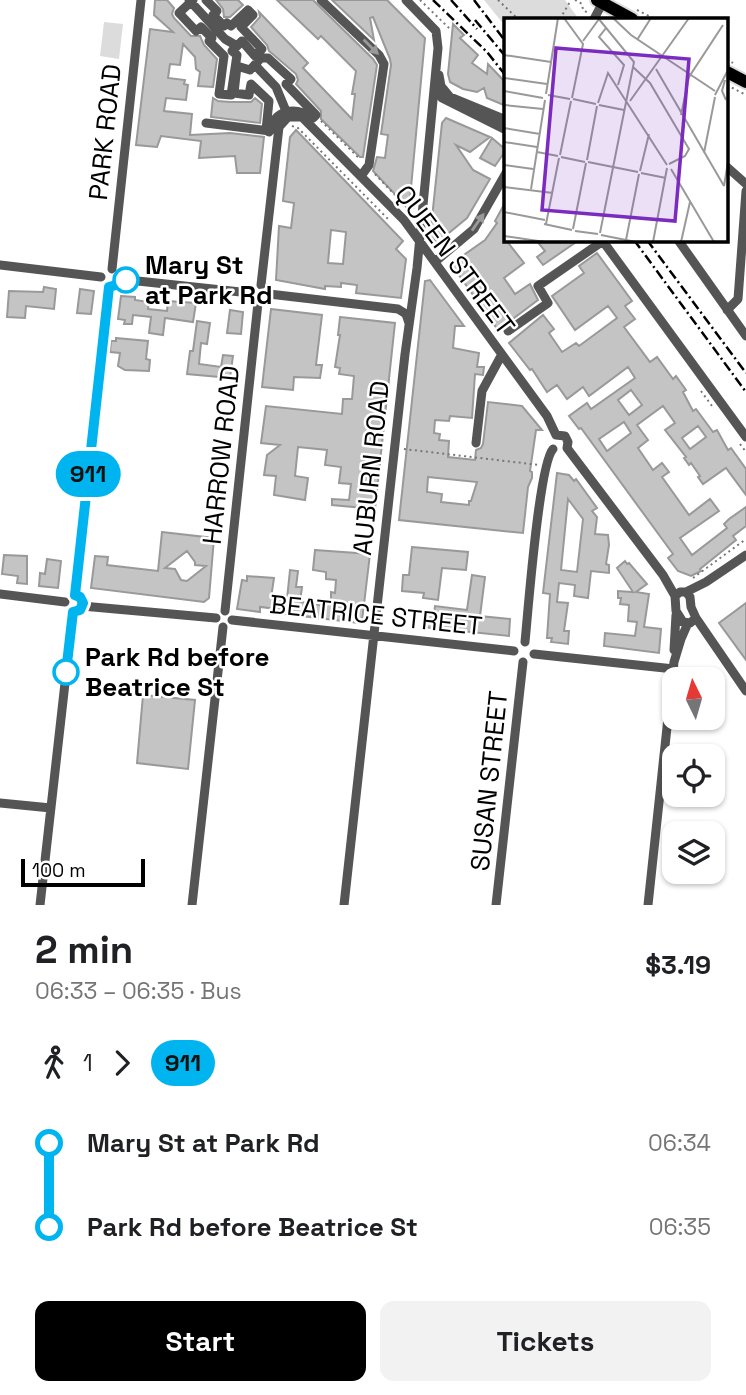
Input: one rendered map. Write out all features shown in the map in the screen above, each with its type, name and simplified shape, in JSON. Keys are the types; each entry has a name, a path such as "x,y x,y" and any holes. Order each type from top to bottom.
{"main road":[{"path":"601,1 630,18"},
{"path":"728,73 746,82"}],"street":[{"name":"PARK ROAD","path":"112,269 141,0"},
{"path":"206,0 217,11 213,15 224,26 227,23 230,26 248,10 253,15 241,27 262,49 255,56 242,41 237,46 232,51 237,55 231,95 219,94 224,56 209,41 212,38 201,27 196,30 179,13 190,1 225,39 237,46"},
{"path":"321,0 379,55 384,64 369,165 361,176"},
{"name":"AUBURN ROAD","path":"344,905 423,217 437,60 438,35 406,0"},
{"path":"594,18 601,1"},
{"name":"QUEEN STREET","path":"255,65 261,58 268,58 291,79 286,84 361,176 407,215 420,242 547,416 556,435"},
{"path":"437,60 439,80 444,93 504,119"},
{"path":"261,285 270,131 269,100 251,84 249,95 234,93 237,66 250,70 255,65 276,87 286,111"},
{"path":"236,74 267,78"},
{"path":"434,88 446,101 504,129"},
{"path":"433,109 446,101"},
{"path":"270,131 276,117 286,111 298,110 312,118"},
{"path":"206,122 270,131 288,117 312,118"},
{"path":"728,168 746,184"},
{"path":"436,261 474,229 504,176"},
{"path":"727,310 737,299 746,191"},
{"path":"407,215 415,222 423,217"},
{"path":"508,331 548,303 538,286 601,242"},
{"path":"603,242 746,437"},
{"path":"679,242 746,336"},
{"path":"0,265 101,276"},
{"path":"112,269 117,272 119,279 116,285 109,287 104,284 101,276 106,270 112,269"},
{"path":"119,279 250,293"},
{"path":"261,285 267,288 269,294 266,301 258,303 252,300 250,293 254,286 261,285"},
{"path":"75,595 109,287"},
{"path":"269,294 398,309 406,314 409,325"},
{"name":"HARROW ROAD","path":"225,611 258,303"},
{"path":"476,443 482,391 501,356"},
{"path":"553,449 551,441 556,435 565,436 567,448 663,575 683,593 692,622 710,640 746,691"},
{"path":"553,449 560,452 567,448"},
{"path":"525,642 545,466 548,454 553,449"},
{"path":"648,905 674,665 676,611 683,593 706,582 746,555"},
{"path":"0,594 65,602"},
{"path":"65,602 75,595"},
{"path":"65,602 68,610 78,611 82,600 75,595"},
{"path":"82,606 216,618"},
{"path":"225,611 232,615 233,620 230,625 223,627 216,623 216,618 220,612 225,611"},
{"path":"676,611 680,620 692,622"},
{"path":"40,905 73,612"},
{"name":"BEATRICE STREET","path":"233,620 514,651"},
{"path":"674,665 681,639 692,622"},
{"path":"192,905 223,627"},
{"path":"525,642 533,648 534,654 529,661 523,662 517,660 514,651 519,644 525,642"},
{"path":"534,654 674,665"},
{"name":"SUSAN STREET","path":"496,905 523,662"},
{"path":"0,803 51,808"}],"path":[{"path":"420,0 450,29"},
{"path":"498,0 517,18"},
{"path":"561,18 571,0"},
{"path":"575,0 582,4 583,10"},
{"path":"728,86 746,95"},
{"path":"312,118 363,162"},
{"name":"QUEEN STREET","path":"292,125 389,220"},
{"name":"QUEEN STREET","path":"374,173 407,215"},
{"path":"407,215 413,208"},
{"path":"404,449 545,466"},
{"path":"683,593 746,539"}],"shaded area":[{"path":"484,0 565,0 578,18 504,18 504,25"},
{"path":"104,22 123,24 119,59 100,56"}],"building":[{"path":"155,0 167,0 174,8 174,18 191,36 200,36 204,45 217,59 213,87 198,86 200,72 196,69 195,57 183,44 180,65 170,64 168,78 185,80 184,84 188,85 186,100 166,98 164,111 192,114 190,135 230,133 264,137 260,173 237,173 235,156 199,158 201,141 161,136 157,147 136,145 150,29 173,32 154,15"},
{"path":"216,0 238,0 243,5 230,17 224,17 223,9"},
{"path":"277,0 313,0 377,65 363,157 321,119 321,111 296,84 296,74 269,51 251,27 260,17 259,12 308,63 303,68 352,119 356,71 321,36 318,39"},
{"path":"332,0 387,0 425,38 409,209 373,171 377,157 385,158 388,135 381,134 390,59 373,17 370,18 374,40"},
{"path":"453,24 464,35 460,38 478,55 472,63 487,74 488,64 504,81 504,105 487,98 484,88 477,92 450,82 448,74"},
{"path":"213,98 218,101 251,102 255,98 262,104 260,123 211,117"},
{"path":"446,118 490,137 470,152 456,145 473,170 490,179 467,218 438,242 430,237 442,123"},
{"path":"296,130 403,241 396,249 406,259 401,298 356,293 357,285 341,283 341,287 325,286 325,289 276,280 279,226 291,228 294,203 283,201 290,137","holes":["331,230 346,232 343,264 328,263"]},
{"path":"492,138 504,148 495,166 480,158"},
{"path":"504,205 504,242 508,242 524,263 504,278 515,294 530,284 538,300 498,330 451,264 485,240 497,223 495,221"},
{"path":"538,242 576,242 543,265 537,257 545,251"},
{"path":"597,253 632,301 625,306 635,319 624,327 650,362 657,357 673,379 676,376 686,390 683,392 693,411 696,409 713,432 717,430 728,450 731,448 746,469 746,495 726,468 703,484 691,463 689,465 665,430 675,423 663,406 637,425 648,440 638,448 653,470 662,463 669,472 662,477 689,515 710,499 719,511 680,538 692,555 727,528 724,524 746,507 746,526 733,536 736,540 700,569 701,571 691,576 678,571 668,558 673,554 581,428 579,429 569,416 587,403 591,409 635,378 628,367 589,396 583,387 567,399 557,385 547,392 532,369 530,370 509,343 543,315 554,329 549,333 562,352 576,343 579,346 617,318 608,306 575,330 552,296 584,273 579,266","holes":["631,390 642,405 629,415 618,400","624,422 631,433 607,451 599,439","698,426 706,437 690,449 682,438"]},
{"path":"430,280 464,326 455,326 453,348 479,353 477,367 484,367 483,375 475,374 472,418 450,416 449,421 435,420 434,433 440,434 439,440 449,441 448,457 475,460 476,450 483,444 488,402 522,406 542,430 536,430 523,533 399,520 425,281","holes":["428,477 477,482 469,505 441,502 442,494 427,492"]},
{"path":"44,287 56,289 54,309 26,306 25,318 7,317 9,291 43,292"},
{"path":"80,289 94,291 91,314 77,313"},
{"path":"121,296 149,302 148,309 167,311 168,301 196,303 193,322 165,318 163,335 149,333 151,317 133,315 132,324 124,324 125,320 118,319"},
{"path":"271,309 322,315 316,365 322,365 320,378 294,377 293,390 262,387"},
{"path":"230,310 243,312 241,334 227,333"},
{"path":"340,317 395,323 375,509 332,505 332,499 349,500 351,484 339,483 341,467 325,465 327,450 298,447 295,476 308,478 305,500 274,495 276,476 264,475 267,455 280,445 261,443 266,406 342,414 343,399 352,399 354,376 339,374 340,368 335,367"},
{"path":"197,321 210,323 207,344 201,343 199,364 221,367 223,355 233,356 230,378 187,374"},
{"path":"116,338 148,341 146,359 150,360 149,371 125,370 118,366 120,353 110,352 111,341 116,341"},
{"path":"557,473 569,475 574,481 576,479 597,508 592,511 597,517 595,534 608,535 606,564 609,565 609,573 591,571 588,598 574,596 575,585 559,583 557,602 568,603 564,631 569,631 568,644 551,642 552,638 547,638 550,594 543,593","holes":["568,499 583,519 577,572 561,570"]},
{"path":"162,532 214,538 209,598 204,602 91,588 95,556 108,557 107,565 158,571","holes":["187,551 195,565 206,566 187,581 181,580 175,569 165,568"]},
{"path":"412,547 468,552 466,570 442,568 438,600 423,598 424,593 402,591 403,575 409,575"},
{"path":"315,550 370,554 362,621 359,623 285,614 285,610 260,607 260,612 237,609 242,580 247,581 247,576 274,578 271,598 287,599 290,570 298,571 296,587 302,587 300,602 321,605 322,599 331,600 331,592 335,593 336,580 326,579 326,572 313,570"},
{"path":"4,555 27,556 27,584 17,583 18,576 2,574"},
{"path":"47,559 61,561 58,588 39,586 40,573 45,574"},
{"path":"625,561 647,584 636,592 649,594 644,627 661,629 659,653 604,646 605,633 635,636 637,622 628,621 629,605 620,604 621,598 618,598 618,591 633,592 617,568"},
{"path":"472,575 485,577 480,616 510,619 509,636 423,627 425,613 434,614 435,606 467,610"},
{"path":"746,603 746,660 719,623"},
{"path":"143,695 195,700 188,769 137,763"}],"railway":[{"path":"433,0 487,52 504,73"},
{"path":"451,0 477,29"},
{"path":"474,0 504,39"},
{"path":"475,20 504,55"},
{"path":"635,242 746,392"},
{"path":"648,242 746,373"}],"bus line":[{"name":"911","path":"66,672 73,612 80,610 83,603 80,597 75,595 109,287 116,285 119,279 126,280"}],"place":[{"name":"Mary St at Park Rd","path":"126,280"},
{"name":"Park Rd before Beatrice St","path":"66,672"}]}
